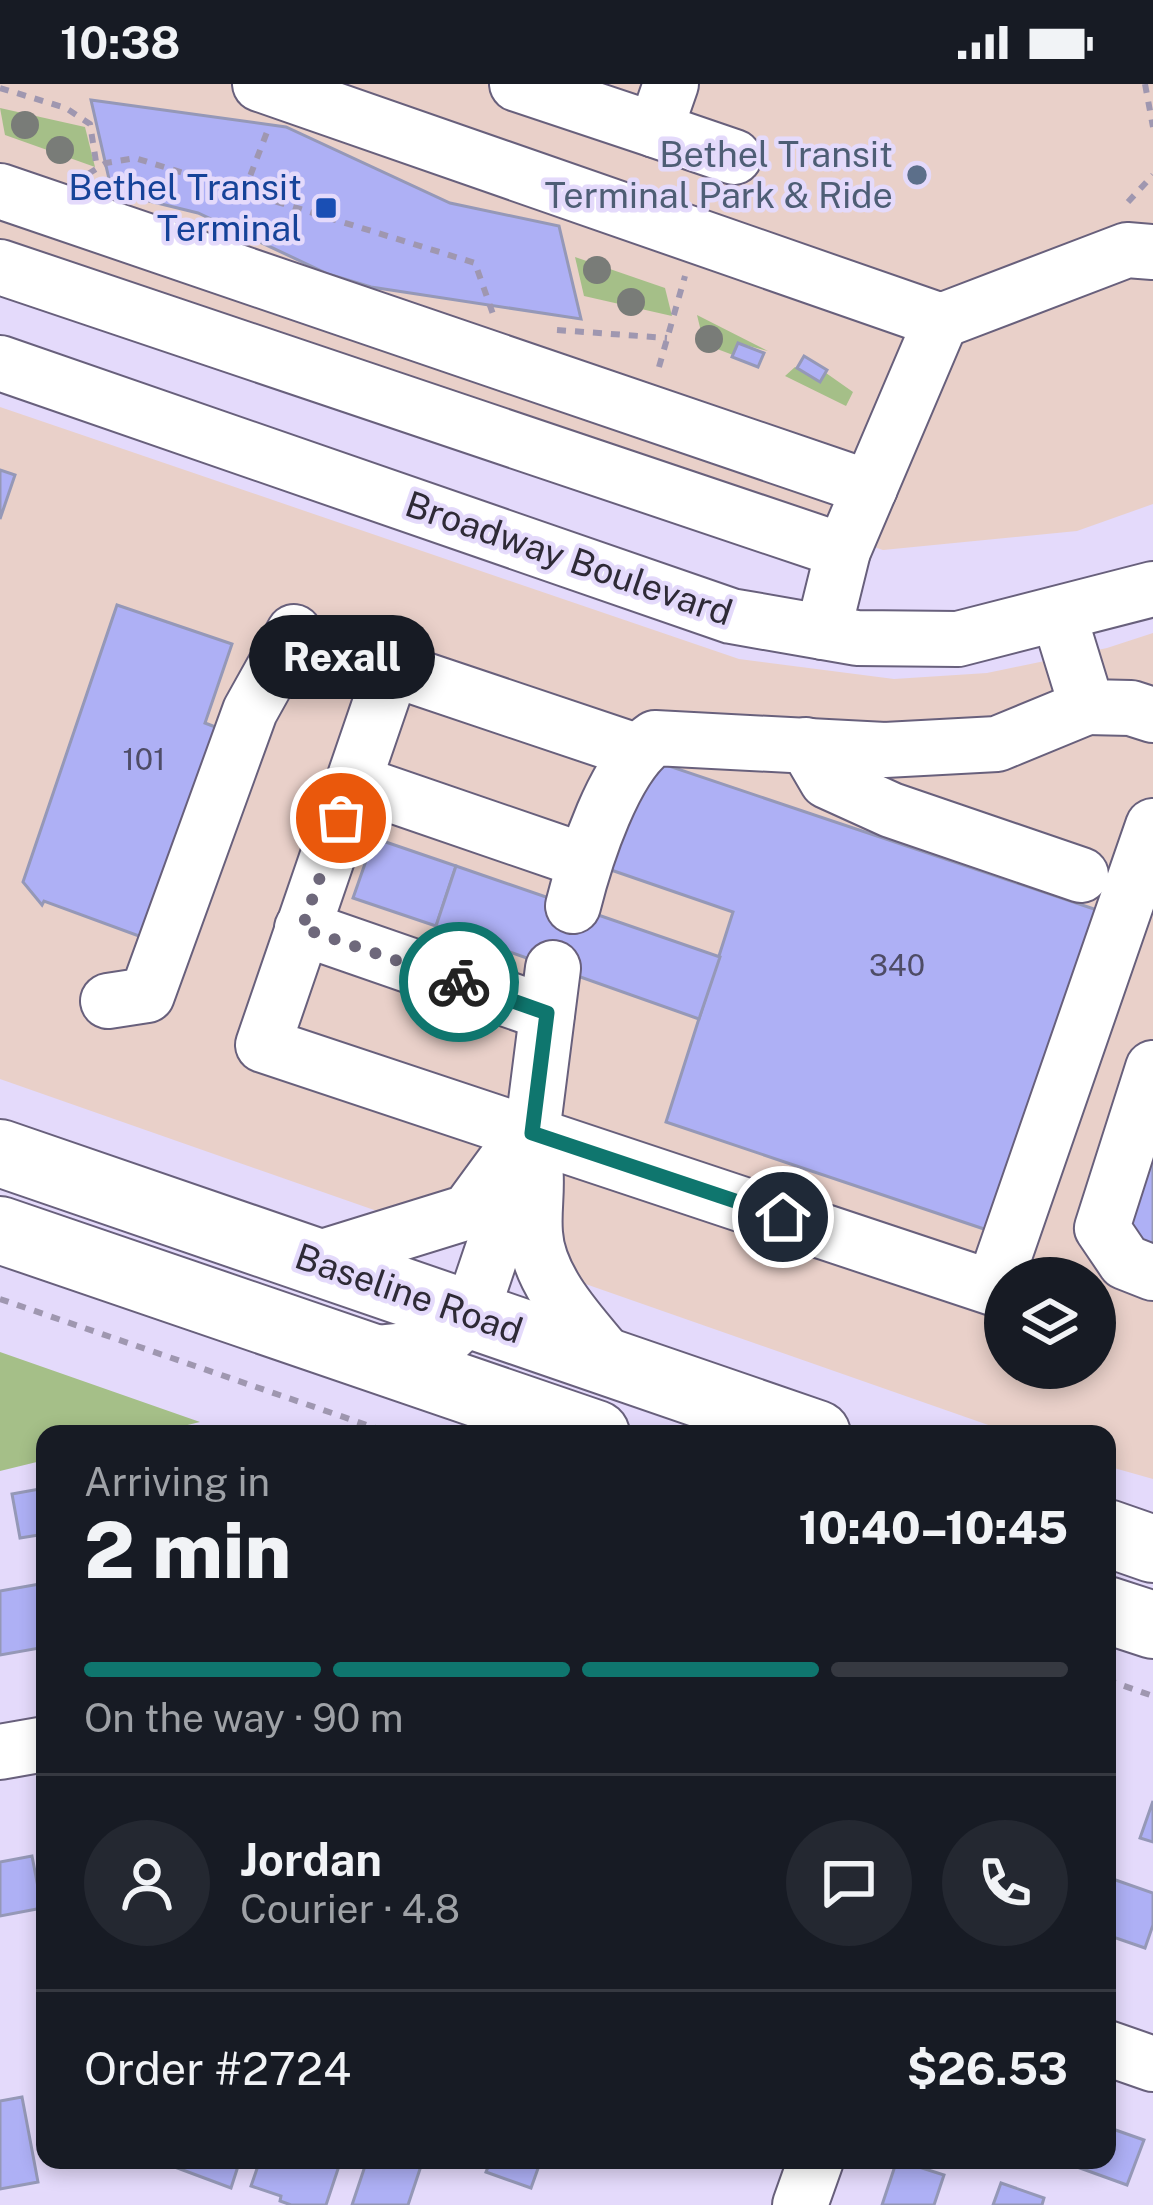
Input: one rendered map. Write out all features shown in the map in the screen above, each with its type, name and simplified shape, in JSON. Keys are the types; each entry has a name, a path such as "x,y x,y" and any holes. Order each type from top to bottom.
{"main road":[{"name":"Baseline Road","path":"0,1153 791,1425"},
{"name":"Baseline Road","path":"0,1230 570,1425"},
{"path":"1116,1520 1153,1514"},
{"path":"1116,1536 1153,1549"},
{"path":"1116,1613 1153,1625"}],"street":[{"path":"517,84 663,107 734,157"},
{"path":"271,88 941,321"},
{"path":"0,191 870,488"},
{"path":"824,632 843,551 941,321 1136,232"},
{"path":"0,267 843,551"},
{"name":"Broadway Boulevard","path":"0,363 731,616 856,638 958,639 1153,589"},
{"path":"1059,616 1087,707"},
{"path":"108,1000 147,995 250,711 294,632"},
{"path":"636,752 392,669 262,1045 993,1288 1153,826"},
{"path":"354,782 579,883 636,752 655,738 885,750 997,744 1087,707 1131,708 1153,715"},
{"path":"806,745 827,781 891,811 1082,874"},
{"path":"302,928 550,990 532,1133 471,1314 436,1347 363,1354"},
{"path":"1153,1068 1102,1228 1125,1262 1153,1273"},
{"path":"313,1260 468,1212 532,1133"},
{"path":"532,1133 539,1202 535,1235 560,1297 614,1365"},
{"path":"0,1752 36,1746"},
{"path":"1116,2051 1153,2064"},
{"path":"800,2205 813,2169"}],"path":[{"path":"1145,84 1153,127"},
{"path":"0,88 66,108 90,124 97,168"},
{"path":"244,192 271,88"},
{"path":"64,213 74,188 97,168 135,158 475,263 492,305"},
{"path":"1136,232 1129,202 1153,175"},
{"path":"657,371 692,254 702,238"},
{"path":"537,328 667,338"},
{"path":"0,1299 367,1425"},
{"path":"1116,1683 1153,1696"}],"shaded area":[{"path":"0,84 1153,84 1153,504 1077,531 883,550 0,257"},
{"path":"0,407 739,659 894,679 987,673 1107,648 1153,633 1153,1479 1116,1469 1116,1425 988,1425 0,1079"}],"green space":[{"path":"0,108 85,127 95,167 5,135"},
{"path":"575,257 665,288 672,316 584,296"},
{"path":"697,315 768,351 738,343 733,355 704,344"},
{"path":"795,367 819,382 826,373 853,392 846,406 785,376"},
{"path":"0,1352 200,1422 36,1425 36,1462 0,1471"}],"building":[{"name":"Bethel Transit Terminal","path":"91,100 286,127 450,203 559,226 581,319 371,287 328,274 198,213 112,192"},
{"path":"738,343 764,353 758,367 732,357"},
{"path":"804,356 827,370 820,382 797,368"},
{"path":"0,470 15,475 0,519"},
{"path":"117,605 232,644 205,723 231,733 158,943 44,901 42,905 23,882"},
{"path":"648,759 1097,910 990,1231 666,1122 733,912 611,870"},
{"path":"374,838 456,866 436,926 353,898"},
{"path":"456,866 720,957 699,1019 436,926"},
{"path":"1153,1096 1153,1264 1120,1209"},
{"path":"36,1490 36,1535 20,1538 12,1494"},
{"path":"36,1585 36,1649 0,1655 0,1591"},
{"path":"1153,1801 1153,1842 1140,1838"},
{"path":"32,1856 36,1909 0,1916 0,1862"},
{"path":"1116,1880 1153,1893 1153,1925 1145,1948 1116,1938"},
{"path":"22,2097 38,2182 0,2189 0,2101"},
{"path":"1116,2130 1144,2140 1127,2185 1083,2169 1116,2169"},
{"path":"180,2169 237,2169 231,2188"},
{"path":"257,2169 338,2169 326,2205 291,2205 280,2201 281,2196 251,2186"},
{"path":"364,2169 420,2169 408,2205 352,2205"},
{"path":"487,2169 538,2169 531,2188"},
{"path":"894,2169 925,2169 944,2175 934,2205 882,2205"},
{"path":"1001,2183 1044,2198 1042,2205 993,2205"}],"way so far":[{"path":"341,818 302,928 459,982"}],"place":[{"name":"Bethel Transit Terminal Park & Ride","path":"917,175"},
{"name":"Bethel Transit Terminal","path":"326,208"},
{"name":"Rexall","path":"341,818"}],"route":[{"path":"459,982 547,1013 532,1133 783,1217"}]}
